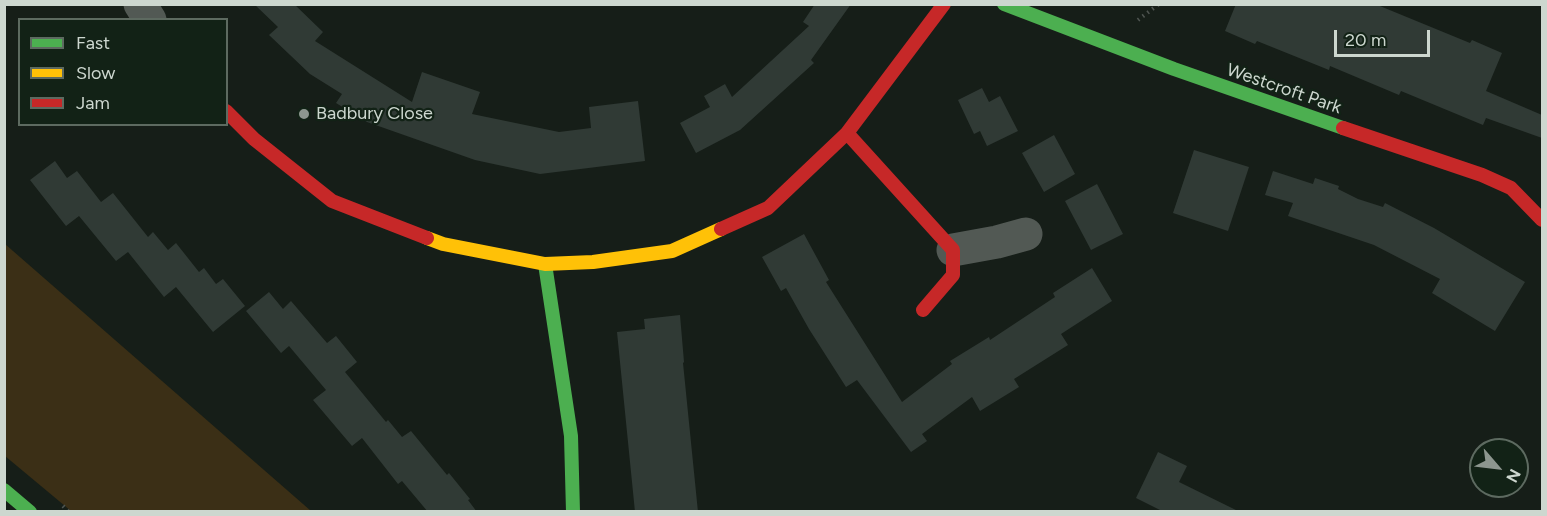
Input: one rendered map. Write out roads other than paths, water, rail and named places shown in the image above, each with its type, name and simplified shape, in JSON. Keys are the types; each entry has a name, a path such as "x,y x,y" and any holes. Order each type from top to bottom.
{"street":[{"path":"140,4 149,18"},
{"path":"228,113 254,139 332,201 443,244 545,264 593,262 672,251 768,208 847,133 944,4"},
{"name":"Westcroft Park","path":"1004,4 1174,69 1482,175 1511,188 1542,220"},
{"path":"847,133 953,250 953,275 923,310"},
{"path":"953,250 1026,234"},
{"path":"545,264 571,436 573,512"},
{"path":"4,490 30,512"}],"place":[{"name":"Badbury Close","path":"304,114"}]}
